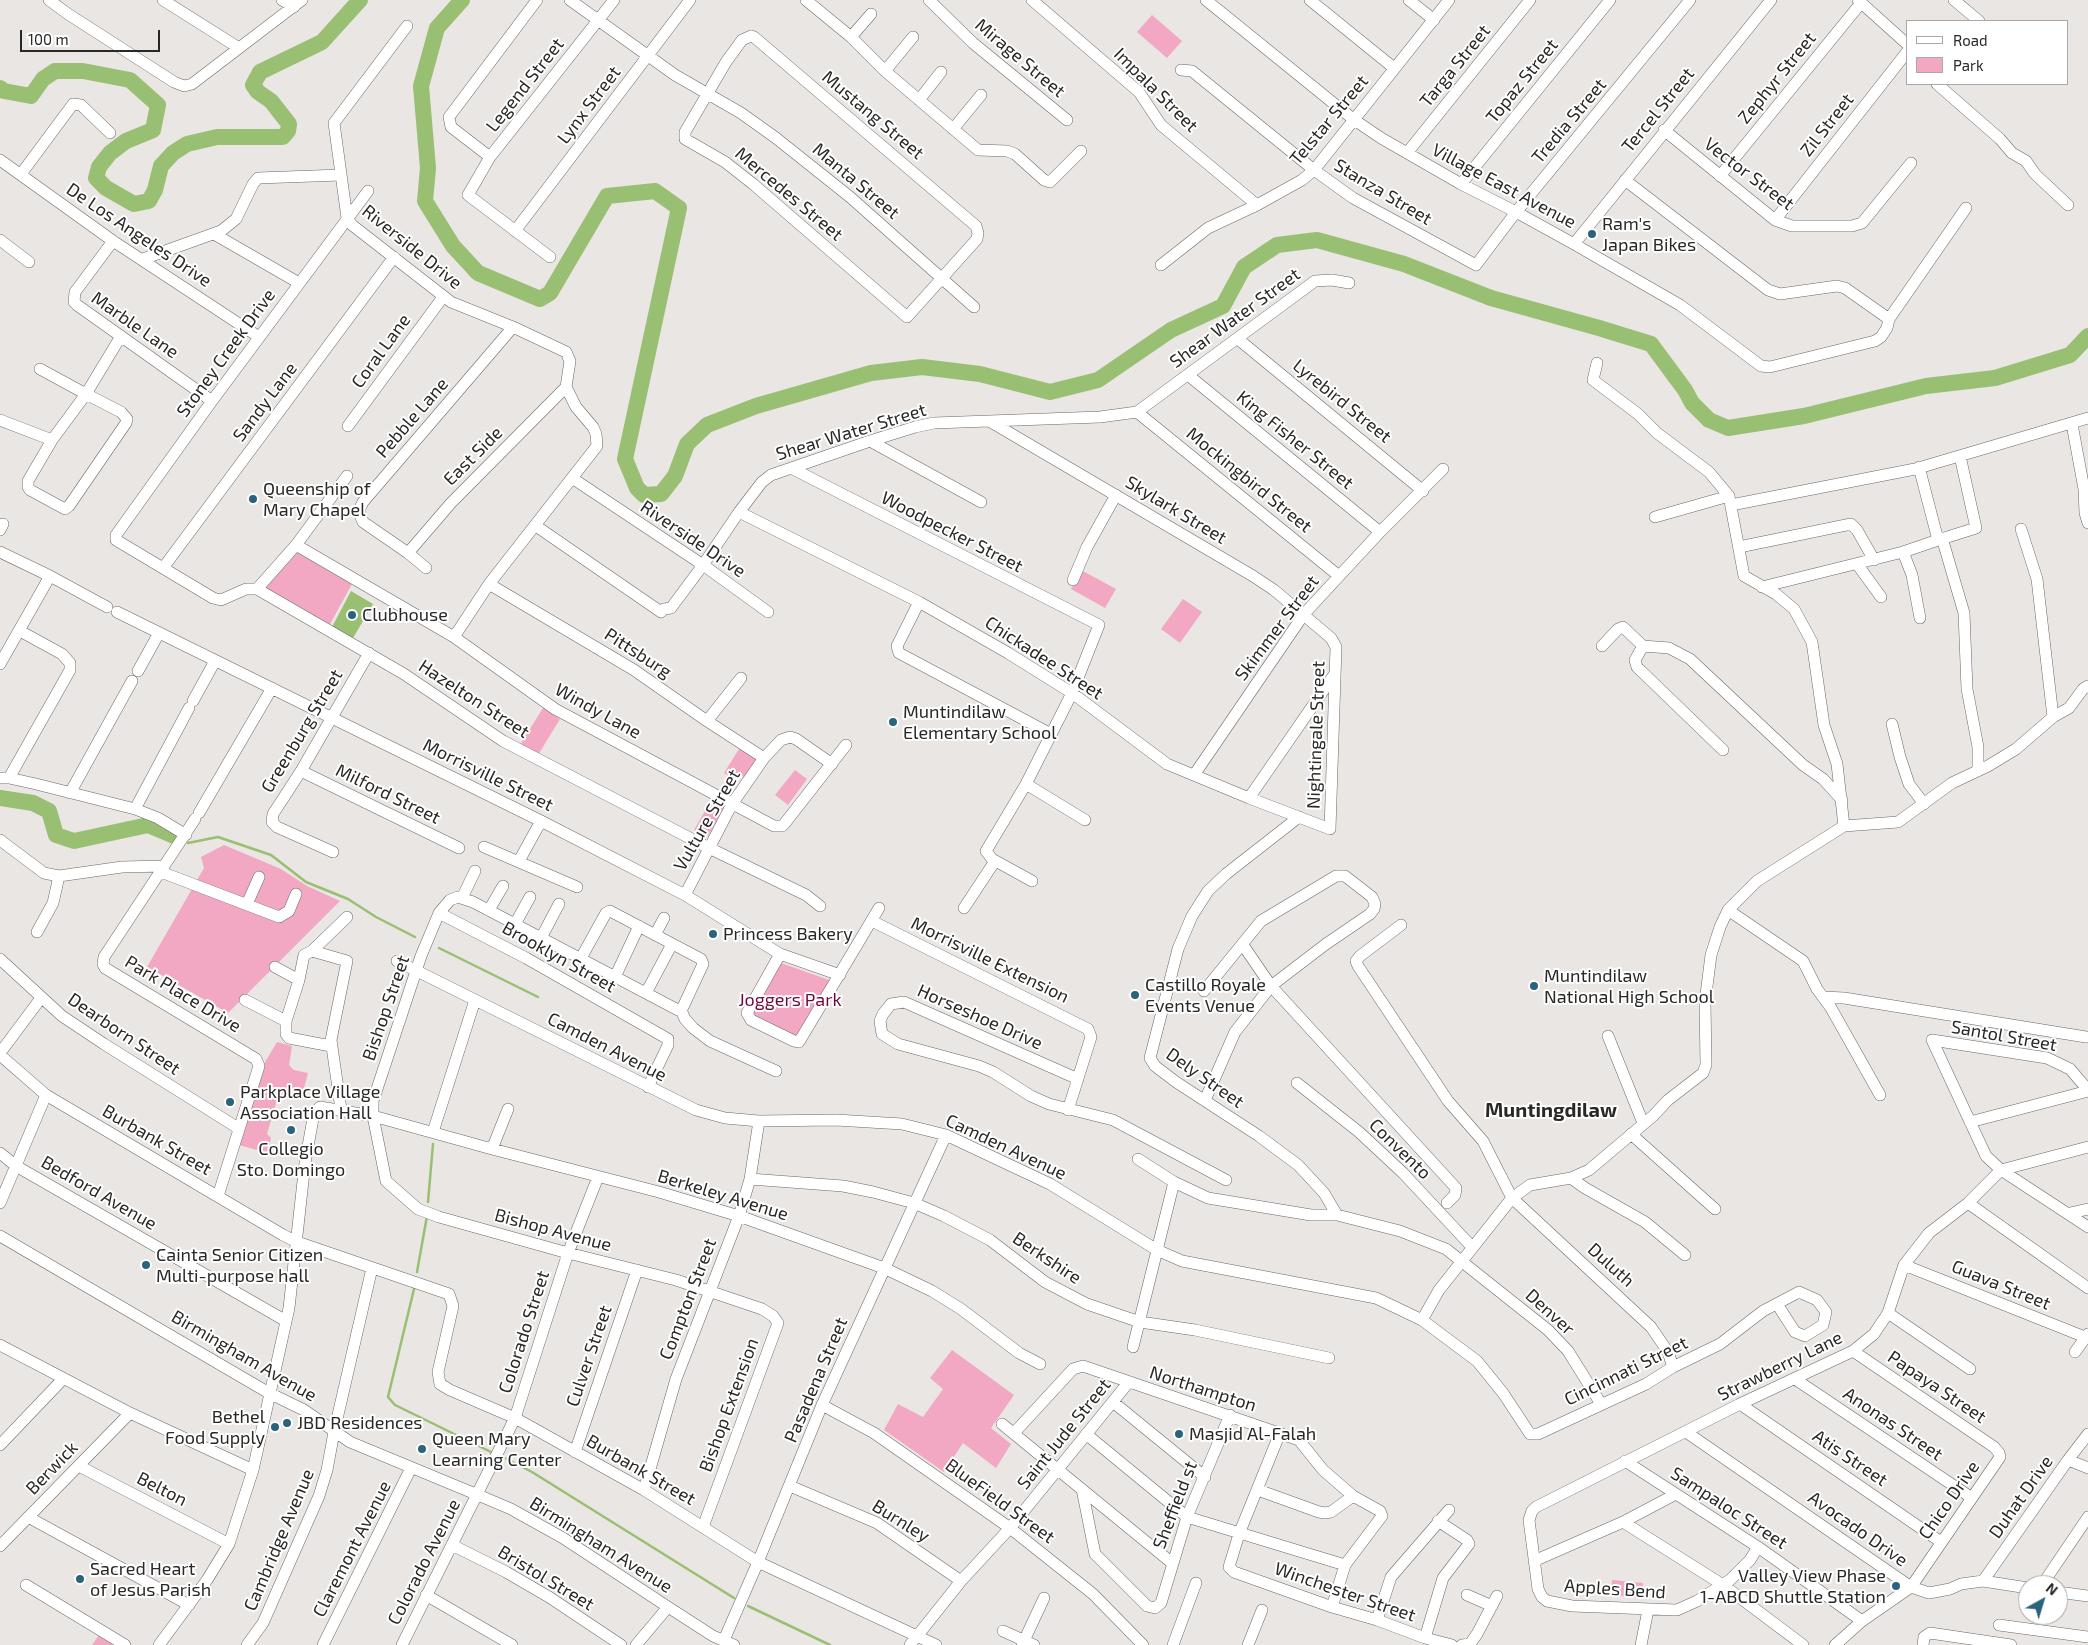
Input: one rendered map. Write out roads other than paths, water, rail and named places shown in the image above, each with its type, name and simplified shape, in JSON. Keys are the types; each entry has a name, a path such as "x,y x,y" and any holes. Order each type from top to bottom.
{"street":[{"path":"49,0 76,20 174,82 184,86 192,84 298,4"},
{"path":"164,0 239,48"},
{"path":"282,0 298,4"},
{"path":"490,157 451,126 449,117 537,0"},
{"name":"Manta Street","path":"570,0 675,75 742,113 784,144 850,197 974,307"},
{"name":"Legend Street","path":"515,231 468,195 490,157 614,0"},
{"name":"Lynx Street","path":"515,231 690,0"},
{"path":"806,0 850,37 885,71 978,150 1007,150 1015,154 1044,180 1050,182 1081,150"},
{"name":"Mirage Street","path":"929,0 973,43 1067,120"},
{"name":"Impala Street","path":"1032,0 1139,92 1161,125 1257,205"},
{"name":"Village East Avenue","path":"1206,0 1353,120 1460,184 1516,212 1680,305 1761,366 1770,367 1875,341 1881,337 1887,328 1889,319 1966,208"},
{"path":"1310,0 1394,68"},
{"path":"1409,0 1434,20"},
{"name":"Telstar Street","path":"1161,265 1208,228 1257,205 1302,180 1314,170 1449,0"},
{"name":"Targa Street","path":"1407,153 1530,0"},
{"name":"Topaz Street","path":"1460,184 1610,0"},
{"name":"Tredia Street","path":"1476,266 1516,212 1690,0"},
{"name":"Tercel Street","path":"1574,244 1664,130 1771,0"},
{"path":"1954,0 1978,20"},
{"path":"1859,1 1906,43"},
{"name":"Zephyr Street","path":"1720,176 1859,1"},
{"path":"850,37 871,14"},
{"name":"Riverside Drive","path":"407,26 336,118 334,127 348,218 352,225 451,302 566,352 570,362 566,387"},
{"name":"Mustang Street","path":"708,92 742,40 751,36 754,37 980,224 976,239 907,317"},
{"path":"885,71 913,37"},
{"name":"Zil Street","path":"1775,220 1906,53"},
{"name":"Stanza Street","path":"1181,70 1192,71 1314,170 1353,198 1476,266"},
{"path":"919,100 941,72"},
{"path":"1938,85 2000,139 2012,153 2026,161 2035,174 2068,205"},
{"name":"Mercedes Street","path":"708,92 685,132 685,138 725,162 753,184 907,317"},
{"path":"953,129 981,94"},
{"path":"21,174 73,104 81,105 110,132"},
{"name":"Vector Street","path":"1664,130 1775,220 1800,227 1857,225 1867,218 1911,163"},
{"name":"De Los Angeles Drive","path":"0,160 113,241 259,337"},
{"path":"143,259 221,231 236,219 252,184 258,178 341,175"},
{"path":"1625,180 1768,290 1780,294 1837,286 1845,288 1889,319"},
{"name":"Stoney Creek Drive","path":"163,568 118,542 116,537 259,337 368,191"},
{"path":"515,231 550,257"},
{"path":"214,234 299,284"},
{"path":"0,240 29,262"},
{"name":"Marble Lane","path":"113,241 75,292 74,302 212,402"},
{"name":"Sandy Lane","path":"163,568 394,257"},
{"name":"Shear Water Street","path":"536,526 661,612 670,608 703,565 739,512 762,482 771,476 915,427 934,424 1100,417 1137,412 1315,282 1332,280 1348,283"},
{"name":"Coral Lane","path":"348,426 443,297"},
{"name":"Pebble Lane","path":"426,568 408,552 363,522 360,508 363,502 513,328"},
{"path":"40,369 86,394 121,412 126,417 126,423 69,506 64,509 30,490 27,484 52,440 86,394 121,336"},
{"name":"Lyrebird Street","path":"1238,339 1423,491"},
{"path":"1597,363 1593,380 1638,414 1657,433 1709,472 1730,500 1744,576 1776,594 1794,609 1812,642 1824,725 1837,764 1844,826"},
{"name":"King Fisher Street","path":"1188,375 1380,532"},
{"path":"454,637 489,584 597,446 598,440 593,426 576,407 566,387"},
{"name":"East Side","path":"408,552 452,503 566,387"},
{"name":"Mockingbird Street","path":"1137,412 1339,576"},
{"path":"1655,517 1730,500 1919,467 2088,418"},
{"path":"0,420 52,440"},
{"name":"Skylark Street","path":"991,422 1253,576 1304,614 1334,642"},
{"path":"2072,424 2086,488 2088,523"},
{"path":"870,441 981,502"},
{"path":"1762,587 1874,560 1976,528 1960,456"},
{"path":"1919,467 1964,613 1967,689 1978,747 1978,770"},
{"name":"Woodpecker Street","path":"791,468 1099,625 1072,693"},
{"name":"Skimmer Street","path":"1194,775 1304,614 1380,532 1444,469"},
{"path":"163,568 221,600 246,589 257,589 296,545 346,476"},
{"name":"Riverside Drive","path":"572,478 703,565 768,612"},
{"path":"1073,580 1088,547 1116,495"},
{"name":"Chickadee Street","path":"739,512 920,602 1072,693 1167,764 1296,820 1330,829"},
{"path":"1739,547 1851,524 1857,530 1874,560"},
{"path":"2020,529 2036,579 2053,717"},
{"name":"Windy Lane","path":"296,545 454,637 555,709 774,826 782,826 832,764"},
{"name":"Morrisville Street","path":"0,552 215,661 541,821 685,895 780,954 840,975"},
{"path":"1903,552 1912,575 1920,618"},
{"path":"1857,564 1881,597"},
{"path":"0,664 50,576"},
{"name":"Pittsburg","path":"489,584 634,670 764,758"},
{"name":"Hazelton Street","path":"257,589 404,674 503,741 709,848 806,895 820,906"},
{"path":"920,602 897,646 899,653 1051,734"},
{"path":"1602,646 1618,629 1624,627 1643,646 1669,648 1690,659 1803,765 1823,778 1842,800"},
{"path":"20,631 62,654 70,663 70,670 4,778 135,809 158,818 186,835"},
{"path":"70,793 159,633"},
{"name":"Nightingale Street","path":"1330,829 1336,647 1334,642"},
{"path":"1643,646 1635,660 1637,668 1723,750"},
{"name":"Greenburg Street","path":"333,852 277,827 272,822 273,814 301,771 369,653"},
{"path":"135,809 215,661"},
{"path":"1249,798 1334,675"},
{"path":"707,721 741,678"},
{"path":"1422,1320 1439,1290 1461,1260 1512,1198 1530,1184 1571,1178 1589,1170 1705,1069 1704,1002 1711,955 1728,910 1758,880 1844,826 1898,822 1952,783 2016,749 2053,717 2069,708 2082,690 2088,686"},
{"name":"Park Place Drive","path":"238,1128 259,1066 256,1059 105,968 104,957 186,835 272,688"},
{"path":"1032,881 995,861 987,854 987,848 1026,784 1072,693"},
{"path":"1892,724 1909,784 1924,804"},
{"name":"Vulture Street","path":"685,895 732,804 764,758 781,740 790,737 832,764"},
{"path":"832,764 846,745"},
{"name":"Milford Street","path":"301,771 459,848"},
{"path":"1026,784 1085,820"},
{"name":"Dely Street","path":"1296,820 1249,855 1208,891 1192,916 1178,949 1150,1058 1155,1066 1176,1082 1298,1165 1324,1193 1337,1215"},
{"path":"519,861 541,821"},
{"path":"0,840 44,873 59,876 122,867 162,869 279,917 290,911 296,894"},
{"path":"484,847 578,887"},
{"path":"964,908 995,861"},
{"path":"462,898 475,871"},
{"path":"36,932 53,903 59,876"},
{"path":"1204,991 1243,946 1261,921 1336,876 1345,876 1372,898 1375,904 1370,914 1326,944 1271,986 1235,1032 1205,1100"},
{"path":"247,904 259,877"},
{"path":"489,910 503,886"},
{"path":"439,913 450,900 458,897 462,898 489,910 614,977 681,1010"},
{"path":"515,924 530,897"},
{"path":"541,938 559,904"},
{"path":"780,954 747,1013 751,1020 794,1041 801,1040 879,908"},
{"path":"1728,910 1803,962 1880,1095"},
{"path":"581,958 608,911 701,959 704,962 681,1010 685,1019 710,1041 776,1071"},
{"name":"Bishop Street","path":"373,1116 373,1101 417,971 439,913"},
{"name":"Brooklyn Street","path":"439,913 526,958 668,1038 668,1045 648,1087"},
{"path":"331,1046 289,1038 286,1034 286,1021 299,980 304,955 312,951 347,917"},
{"path":"654,934 664,918"},
{"name":"Morrisville Extension","path":"872,921 1081,1024 1090,1033 1091,1037 1078,1079"},
{"path":"1401,925 1360,956 1356,961 1358,966 1448,1101 1484,1141 1512,1198"},
{"path":"614,977 639,926"},
{"path":"646,993 672,944"},
{"path":"1243,946 1271,986 1456,1188 1455,1195 1448,1203"},
{"path":"312,951 347,961 331,1046 341,1110"},
{"name":"Dearborn Street","path":"0,958 62,1016 238,1128"},
{"name":"Camden Avenue","path":"397,961 683,1105 710,1114 758,1121 836,1120 902,1124 946,1135 1050,1184 1157,1250 1182,1261 1376,1298 1422,1320 1477,1360 1503,1393 1530,1434"},
{"path":"275,967 299,980"},
{"path":"1824,997 1844,998 2086,1037"},
{"path":"0,1054 41,998"},
{"path":"245,1000 286,1021"},
{"path":"433,1132 475,1000"},
{"name":"Horseshoe Drive","path":"1078,1079 904,1002 891,1004 880,1021 882,1034 898,1044 980,1066 1031,1096 1049,1104 1113,1120 1226,1180"},
{"path":"1608,1036 1644,1123"},
{"name":"Santol Street","path":"1970,1122 1932,1040 2047,1058 2070,1069 2088,1090"},
{"name":"Burbank Street","path":"0,1054 46,1095 297,1242 449,1294 453,1306 438,1372 440,1384 515,1418 644,1490 758,1562 913,1641 936,1645"},
{"path":"1068,1110 1078,1079"},
{"name":"Convento","path":"1297,1083 1359,1132 1472,1247"},
{"path":"2088,1090 1970,1122 1986,1156 2001,1170 2070,1213 2088,1227"},
{"path":"0,1203 46,1095"},
{"name":"Berkeley Avenue","path":"297,1242 305,1163 314,1113 320,1107 341,1110 373,1116 659,1192 739,1216 884,1268 940,1296 961,1309 1019,1352 1040,1364"},
{"path":"492,1149 508,1109"},
{"name":"Bishop Avenue","path":"373,1116 386,1181 418,1209 439,1217 568,1254 637,1270 711,1291 762,1309 773,1316 778,1323"},
{"name":"Compton Street","path":"644,1490 676,1379 739,1216 750,1178 758,1121"},
{"path":"218,1196 238,1128"},
{"path":"1632,1134 1715,1209"},
{"name":"Pasadena Street","path":"729,1643 758,1562 822,1405 946,1135"},
{"path":"2001,1170 2088,1147"},
{"name":"Bedford Avenue","path":"0,1153 16,1166 286,1322"},
{"path":"1138,1159 1174,1182 1208,1198 1310,1215 1337,1215 1400,1231 1446,1249 1461,1260"},
{"name":"Strawberry Lane","path":"1536,1507 1625,1460 1853,1351 1874,1334 1888,1313 1904,1265 1929,1233 1968,1203 2001,1170"},
{"name":"Colorado Street","path":"478,1494 515,1418 568,1254 598,1177"},
{"name":"Berkshire","path":"750,1178 843,1186 914,1203 990,1240 1045,1282 1087,1304 1140,1322 1195,1330 1330,1358"},
{"path":"1571,1178 1644,1222 1685,1255"},
{"path":"1133,1347 1174,1182"},
{"name":"Duluth","path":"1512,1198 1651,1326 1668,1352 1673,1367"},
{"path":"1968,1203 2088,1288"},
{"path":"2070,1213 2088,1208"},
{"name":"Birmingham Avenue","path":"0,1236 269,1393 304,1410 350,1442 478,1494 563,1538 668,1607 729,1643"},
{"path":"159,1645 207,1580 229,1544 254,1470 269,1393 286,1322 297,1242"},
{"name":"Denver","path":"1461,1260 1548,1330 1568,1351 1601,1404"},
{"name":"Guava Street","path":"1904,1265 2087,1335"},
{"name":"Cambridge Avenue","path":"248,1645 263,1623 316,1504 328,1470 334,1432 372,1268"},
{"name":"Culver Street","path":"575,1452 637,1270"},
{"name":"Cincinnati Street","path":"1530,1434 1538,1434 1646,1384 1673,1367 1720,1344 1763,1311 1777,1304"},
{"path":"1888,1313 1970,1369"},
{"name":"Bishop Extension","path":"703,1527 778,1323"},
{"path":"2075,1352 2087,1335"},
{"path":"0,1345 130,1413 254,1470"},
{"name":"Papaya Street","path":"1853,1351 1994,1446 2000,1453"},
{"name":"Northampton","path":"1014,1434 1073,1369 1084,1366 1128,1383 1230,1415 1299,1440 1323,1470 1353,1496 1380,1511 1382,1516 1345,1565"},
{"path":"0,1445 63,1378"},
{"name":"Anonas Street","path":"1795,1378 1972,1498"},
{"name":"Saint Jude Street","path":"913,1641 961,1581 1010,1528 1128,1383"},
{"path":"1112,1402 1205,1477"},
{"name":"Atis Street","path":"1740,1404 1940,1542"},
{"name":"BlueField Street","path":"822,1405 874,1434 1010,1528 1093,1594 1142,1645"},
{"name":"Berwick","path":"0,1546 130,1413"},
{"name":"Sheffield st","path":"1082,1489 1095,1554 1147,1606 1155,1608 1160,1603 1188,1518 1230,1415"},
{"path":"1002,1424 1172,1562"},
{"name":"Avocado Drive","path":"1686,1432 1911,1587 1929,1592 1983,1581 2018,1586"},
{"path":"1239,1534 1280,1433"},
{"path":"1086,1434 1188,1518 1345,1565 1332,1607"},
{"name":"Duhat Drive","path":"1983,1581 2088,1434"},
{"name":"Chico Drive","path":"1835,1645 1862,1621 1911,1587 1940,1542 1998,1460 2000,1453"},
{"name":"Sampaloc Street","path":"1625,1460 1758,1547 1862,1621"},
{"path":"2068,1460 2088,1468"},
{"name":"Belton","path":"79,1466 229,1544"},
{"name":"Claremont Avenue","path":"323,1645 412,1468"},
{"name":"Burnley","path":"790,1486 876,1523 961,1581"},
{"path":"1258,1490 1319,1512 1331,1512 1353,1496"},
{"name":"Colorado Avenue","path":"404,1644 426,1595 478,1494"},
{"path":"1534,1561 1624,1522 1676,1494"},
{"name":"Apples Bend","path":"1536,1507 1532,1511 1529,1520 1538,1589 1542,1597 1547,1601 1572,1606 1677,1610 1697,1601 1723,1585 1740,1571 1758,1547"},
{"path":"1376,1620 1391,1577 1449,1510"},
{"path":"28,1517 189,1605"},
{"path":"2049,1575 2088,1517"},
{"path":"1425,1638 1444,1578 1469,1544 1467,1540 1438,1521"},
{"path":"1624,1522 1723,1585 1804,1645"},
{"name":"Winchester Street","path":"1239,1534 1229,1567 1234,1572 1332,1607 1452,1645"},
{"name":"Bristol Street","path":"452,1545 506,1572 549,1597 621,1645"},
{"path":"1173,1645 1196,1583"},
{"path":"26,1585 125,1645"},
{"path":"2068,1593 2088,1596"},
{"path":"426,1595 512,1645"},
{"path":"1462,1645 1470,1644 1494,1601 1466,1595"},
{"path":"1003,1631 1027,1643 1044,1598"},
{"path":"636,1645 668,1607"},
{"path":"1248,1645 1262,1610"},
{"path":"1641,1645 1648,1610"},
{"path":"1999,1625 2088,1637"},
{"path":"1923,1645 1924,1637 1930,1633 2011,1645"}],"waterway":[{"path":"0,88 4,91 31,96 43,79 55,71 83,71 130,80 158,105 153,130 126,141 110,153 99,167 96,178 106,188 134,204 149,201 155,190 161,166 173,153 187,144 217,137 283,137 288,131 289,124 271,101 258,92 253,85 260,72 322,42 360,0"},
{"path":"462,0 437,28 421,86 428,168 425,201 453,246 478,273 540,299 550,293 607,196 655,191 679,208 625,459 637,488 644,495 661,494 675,476 687,444 707,425 756,406 871,373 922,367 980,374 1050,392 1098,380 1171,330 1223,306 1244,267 1277,245 1317,240 1404,264 1491,298 1651,344 1685,390 1692,403 1709,420 1728,428 1804,416 1926,386 1995,378 2070,355 2088,336"},
{"path":"0,798 33,803 49,811 56,835 74,841 148,825 174,836"},
{"path":"188,843 218,837 271,855 306,882 348,899 376,917 415,937"},
{"path":"439,948 538,997"},
{"path":"428,1202 433,1144"},
{"path":"417,1272 427,1216"},
{"path":"414,1289 388,1397 395,1405 491,1452"},
{"path":"501,1456 532,1472 734,1598"},
{"path":"748,1606 830,1645"}],"place":[{"name":"Ram's Japan Bikes","path":"1592,234"},
{"name":"Queenship of Mary Chapel","path":"253,499"},
{"name":"Clubhouse","path":"352,615"},
{"name":"Muntindilaw Elementary School","path":"893,722"},
{"name":"Princess Bakery","path":"713,934"},
{"name":"Muntindilaw National High School","path":"1534,986"},
{"name":"Castillo Royale Events Venue","path":"1135,995"},
{"name":"Parkplace Village Association Hall","path":"230,1102"},
{"name":"Collegio Sto. Domingo","path":"291,1130"},
{"name":"Cainta Senior Citizen Multi-purpose hall","path":"146,1265"},
{"name":"JBD Residences","path":"287,1423"},
{"name":"Bethel Food Supply","path":"275,1427"},
{"name":"Masjid Al-Falah","path":"1179,1434"},
{"name":"Queen Mary Learning Center","path":"422,1449"},
{"name":"Sacred Heart of Jesus Parish","path":"80,1579"},
{"name":"Valley View Phase 1-ABCD Shuttle Station","path":"1896,1586"}],"district":[{"name":"Muntingdilaw","path":"1551,1110"}],"park label":[{"name":"Joggers Park","path":"790,1000"}]}
